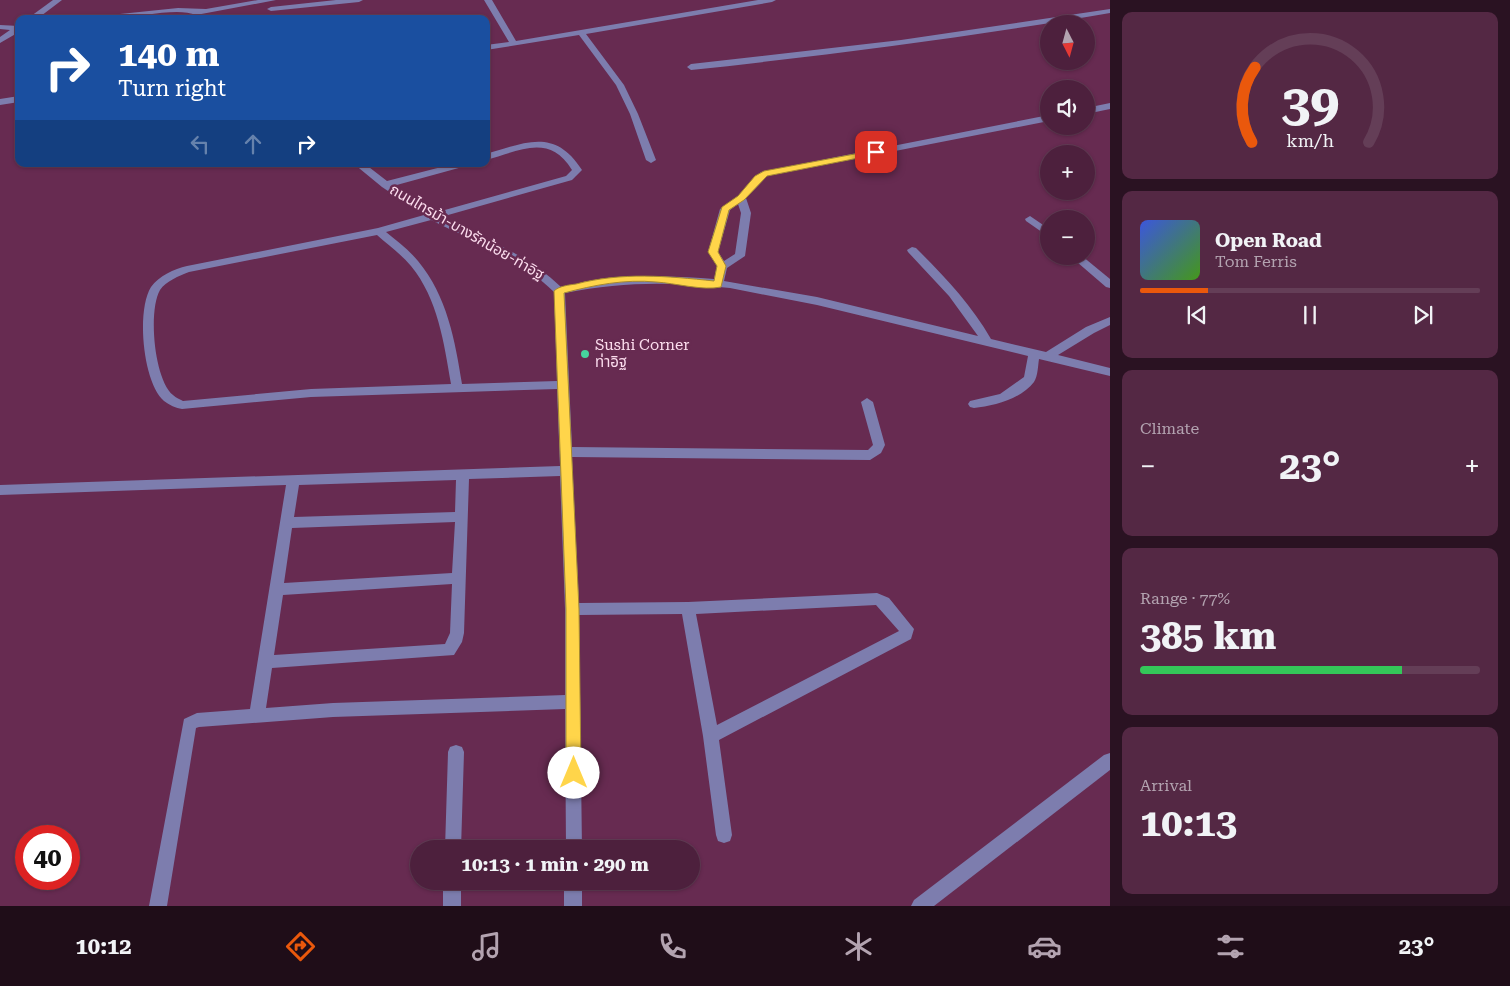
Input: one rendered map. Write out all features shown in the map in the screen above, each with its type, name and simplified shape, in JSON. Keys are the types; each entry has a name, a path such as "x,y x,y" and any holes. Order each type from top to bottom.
{"street":[{"path":"37,15 58,0"},
{"path":"187,15 271,2 359,0"},
{"path":"488,0 514,44"},
{"path":"490,47 582,34 772,0"},
{"path":"271,2 271,15"},
{"path":"130,15 178,10 205,11"},
{"path":"691,66 812,55 946,38 1110,11"},
{"path":"0,27 15,28"},
{"path":"0,40 15,30"},
{"path":"582,34 620,85 634,114 650,160"},
{"path":"0,102 15,100"},
{"path":"1095,109 1110,106"},
{"path":"718,285 722,266 713,252 725,209 741,198 764,174 1040,120"},
{"path":"490,156 532,145 548,144 566,153 577,170 569,178 379,231 187,269 170,275 161,282 154,292 149,308 150,344 158,381 169,399 182,405 311,392 563,385"},
{"name":"ถนนไทรม้า-บางรักน้อย-ท่าอิฐ","path":"363,167 386,185 433,216 535,270 559,291 572,609 574,840"},
{"path":"386,185 452,167"},
{"path":"722,266 740,256 746,213 741,198"},
{"path":"1030,219 1040,227"},
{"path":"379,231 414,264 435,296 446,324 457,387"},
{"path":"912,250 964,304 976,320 987,342"},
{"path":"1087,265 1110,285"},
{"path":"559,291 593,282 654,278 793,296 1110,372"},
{"path":"1047,357 1090,330 1110,321"},
{"path":"974,404 988,403 1014,394 1030,379 1034,354"},
{"path":"565,452 870,455 877,450 879,445 867,402"},
{"path":"0,490 566,471"},
{"path":"264,662 450,650 455,642 457,633 463,474"},
{"path":"257,716 293,480"},
{"path":"286,523 461,517"},
{"path":"277,589 459,578"},
{"path":"572,609 688,608 877,599 884,602 908,631 906,635 711,736"},
{"path":"688,608 711,736 724,835"},
{"path":"158,906 189,724 197,720 332,710 573,702"},
{"path":"453,840 456,752"},
{"path":"920,906 1110,760"},
{"path":"452,890 452,906"},
{"path":"573,890 573,906"}],"place":[{"name":"Sushi Corner ท่าอิฐ","path":"585,354"}],"route":[{"path":"574,773 572,609 566,491 561,299 559,291 593,282 618,279 654,278 718,285 722,266 713,252 725,209 741,198 758,178 764,174 876,152"}]}
